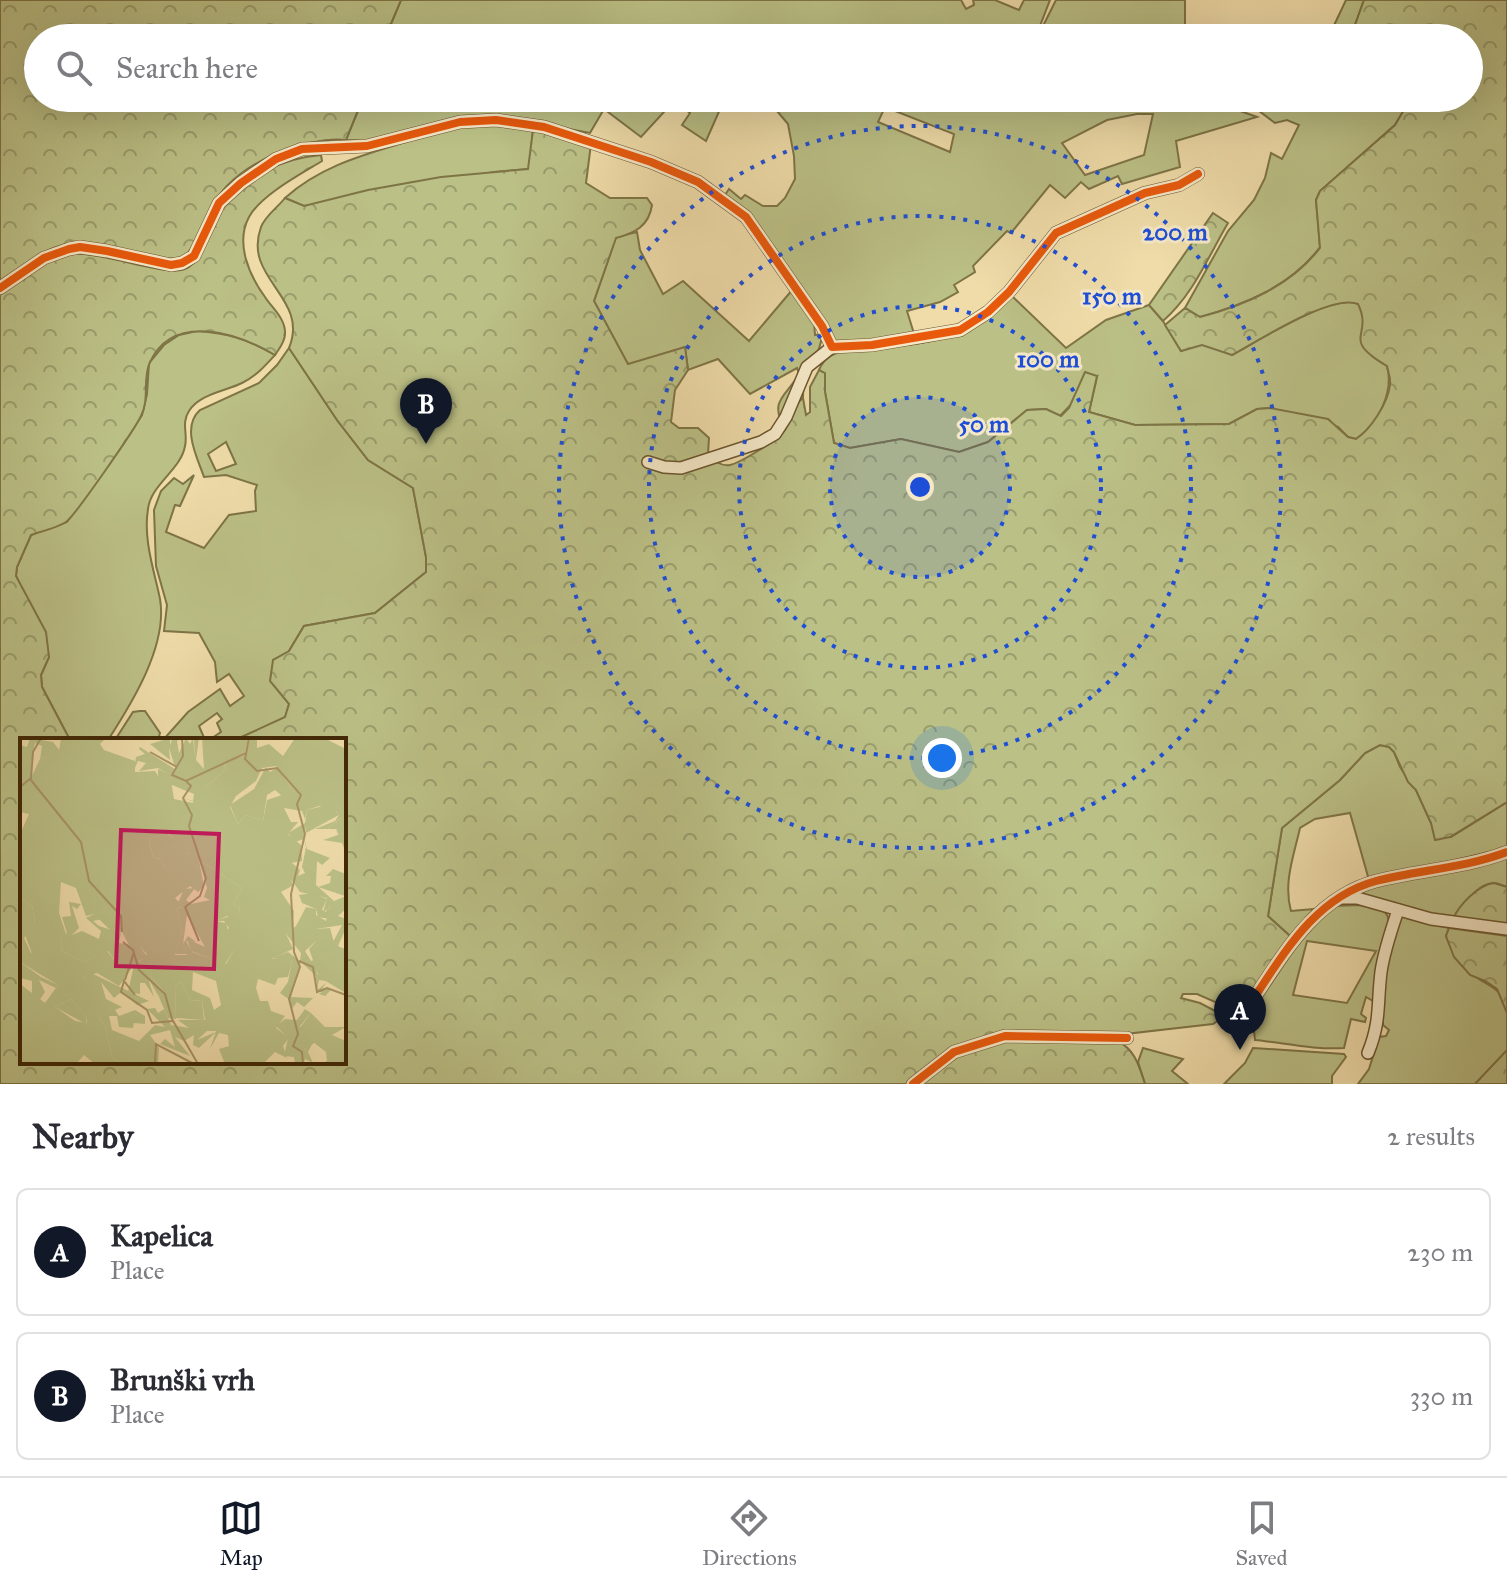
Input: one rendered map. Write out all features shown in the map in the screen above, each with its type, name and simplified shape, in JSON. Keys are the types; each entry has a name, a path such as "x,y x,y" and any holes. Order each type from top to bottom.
{"street":[{"path":"0,288 44,258 80,247 171,265 182,263 194,256 219,203 276,159 302,149 367,146 460,122 496,120 544,127 651,162 698,182 746,217 822,326 832,347"},
{"path":"648,462 681,468 761,442 775,434 786,417 807,367 832,347 872,345 960,330 988,312 1009,292 1056,233 1145,193 1179,185 1198,174"},
{"path":"1243,1018 1306,925 1328,904 1373,882 1461,866 1507,852"},
{"path":"1338,898 1357,898 1431,919 1507,929"},
{"path":"1368,1053 1380,1013 1380,982 1385,952 1398,910"},
{"path":"913,1084 954,1052 1005,1036 1127,1038"}],"green space":[{"path":"0,0 401,0 391,24 24,24 24,112 357,112 346,140 312,142 293,147 256,163 240,174 217,199 197,239 183,257 158,260 93,245 63,245 38,256 0,282"},
{"path":"401,0 961,0 966,9 974,5 973,0 995,0 1019,10 1024,0 1050,0 1041,24 391,24"},
{"path":"1056,0 1185,0 1185,24 1044,24"},
{"path":"1346,0 1364,0 1355,24 1335,24"},
{"path":"1364,0 1507,0 1507,802 1450,837 1435,840 1416,790 1408,782 1394,752 1380,745 1365,753 1340,780 1282,828 1268,916 1290,936 1238,1012 1197,994 1183,994 1181,998 1200,1003 1225,1016 1213,1024 1117,1035 1117,1041 1136,1059 1145,1084 0,1084 0,293 38,266 63,255 94,255 166,270 189,267 203,249 218,213 237,190 277,165 321,155 322,161 263,201 249,217 245,227 244,248 249,269 285,329 284,340 275,355 244,340 208,332 175,336 161,346 150,362 146,375 144,409 128,437 71,517 54,528 31,535 17,567 16,576 46,632 49,657 41,675 42,687 69,738 20,738 20,1064 346,1064 346,738 239,738 285,717 289,704 270,681 273,660 289,651 304,626 375,613 426,572 426,557 413,488 368,460 289,348 293,330 291,315 260,261 258,245 263,223 285,198 304,206 441,177 528,169 533,130 591,144 586,183 610,198 647,198 652,205 648,218 640,228 616,238 594,301 628,364 685,347 688,370 675,390 671,422 679,428 698,428 709,438 708,454 724,465 742,460 781,435 796,405 803,398 806,415 810,412 810,387 819,370 825,373 825,392 834,443 850,448 901,439 959,452 988,442 1027,410 1046,409 1061,416 1069,408 1085,372 1097,376 1089,412 1135,425 1229,424 1257,409 1270,408 1328,419 1348,437 1356,439 1378,415 1389,392 1390,382 1387,366 1373,357 1361,343 1363,324 1358,304 1346,302 1331,305 1276,330 1232,355 1202,345 1181,351 1165,325 1185,308 1200,317 1250,300 1295,273 1320,248 1316,200 1320,191 1395,125 1403,112 1483,112 1483,24 1355,24"},
{"path":"357,112 602,112 590,133 512,118 365,141 346,140"},
{"path":"608,112 664,112 641,137"},
{"path":"719,112 706,141 682,125 690,113"},
{"path":"778,112 883,112 878,122 950,152 954,134 898,112 1243,112 1257,117 1176,141 1180,167 1122,184 1118,176 1089,189 1081,182 1065,198 1050,185 1011,233 1007,231 973,266 975,272 954,285 958,292 940,302 907,311 915,337 837,345 741,209 725,195 729,189 741,199 745,195 763,206 777,206 795,179 788,124","holes":["1153,114 1144,155 1085,175 1062,143 1107,120"]},
{"path":"1260,112 1403,112 1395,125 1320,191 1316,200 1320,247 1308,261 1266,292 1200,317 1185,308 1228,231 1254,200 1265,178 1271,153 1282,159 1299,125 1287,120 1275,123"},
{"path":"480,121 533,130 529,169 494,172 304,206 285,198 310,179 352,159"},
{"path":"1213,213 1228,223 1191,288 1163,321 1149,305"},
{"path":"637,232 640,250 663,294 683,281 749,341 793,289 814,321 815,335 822,334 804,383 803,398 796,404 786,429 778,412 779,405 799,374 797,368 750,394 718,359 688,370 685,347 628,365 594,301 616,237"},
{"path":"1012,296 1066,348 1106,320 1149,305 1181,351 1202,344 1232,355 1276,330 1331,305 1347,302 1359,304 1366,350 1387,366 1386,396 1372,425 1356,439 1348,437 1338,427 1270,408 1257,409 1229,424 1135,425 1089,412 1097,377 1060,416 1046,409 1027,410 988,442 959,452 901,439 850,448 834,443 825,374 819,370 828,357 844,351 913,344 955,334 975,326"},
{"path":"197,331 218,333 256,345 275,355 247,380 206,397 189,411 185,420 186,442 182,455 154,492 148,509 148,543 161,617 153,654 137,691 109,738 69,738 42,687 41,675 49,657 16,576 17,567 31,535 67,522 142,415 149,363 164,345 179,335"},
{"path":"289,348 368,460 413,488 426,572 375,613 304,626 289,651 289,704 285,718 240,738 212,738 221,732 217,723 222,719 217,713 199,726 204,738 165,738 188,712 220,689 230,706 244,696 229,674 217,682 215,662 199,633 164,631 167,605 156,566 154,510 161,491 174,478 183,484 194,475 180,506 175,505 166,532 204,548 229,515 256,511 257,485 226,475 204,477 191,433 194,417 200,410 259,383","holes":["226,442 236,464 216,471 208,454"]},
{"path":"145,711 160,733 159,738 116,738 133,712"},
{"path":"1380,745 1394,752 1431,823 1451,837 1507,802 1507,848 1369,880 1350,813 1315,819 1300,828 1288,890 1291,911 1314,909 1290,936 1268,916 1282,828 1340,780 1365,753"},
{"path":"1507,856 1507,887 1494,883 1482,887 1470,896 1453,919 1365,897 1363,893 1365,889"},
{"path":"1494,883 1507,887 1507,924 1453,919 1470,896"},
{"path":"1334,906 1370,906 1384,911 1388,918 1378,1004 1366,997 1361,1014 1366,1018 1365,1022 1351,1019 1344,1048 1255,1040 1252,1013 1256,1006 1306,932","holes":["1307,941 1376,951 1347,1003 1293,995"]},
{"path":"1402,916 1449,928 1446,936 1458,958 1470,972 1495,989 1505,1004 1507,1051 1475,1084 1358,1084 1369,1069 1379,1037 1386,1036 1389,1030 1383,1025 1383,981 1398,918"},
{"path":"1449,928 1507,936 1507,1013 1497,989 1470,975 1454,957 1446,936"},
{"path":"1143,1048 1183,1059 1172,1071 1188,1084 1145,1084 1138,1062"},
{"path":"1253,1048 1344,1054 1346,1057 1332,1076 1332,1084 1224,1084 1245,1063"},
{"path":"1507,1050 1507,1084 1475,1084"}],"cycle path":[{"path":"0,288 44,258 80,247 171,265 182,263 194,256 219,203 276,159 302,149 367,146 460,122 496,120 544,127 651,162 698,182 746,217 822,326 832,347 872,345 960,330 988,312 1009,292 1056,233 1145,193 1179,185 1198,174"},
{"path":"1243,1018 1287,950 1317,915 1334,901 1376,881 1475,862 1507,852"},
{"path":"913,1084 954,1052 1005,1036 1127,1038"}],"place":[{"name":"Brunški vrh","path":"426,444"},
{"name":"Kapelica","path":"1240,1050"}]}
